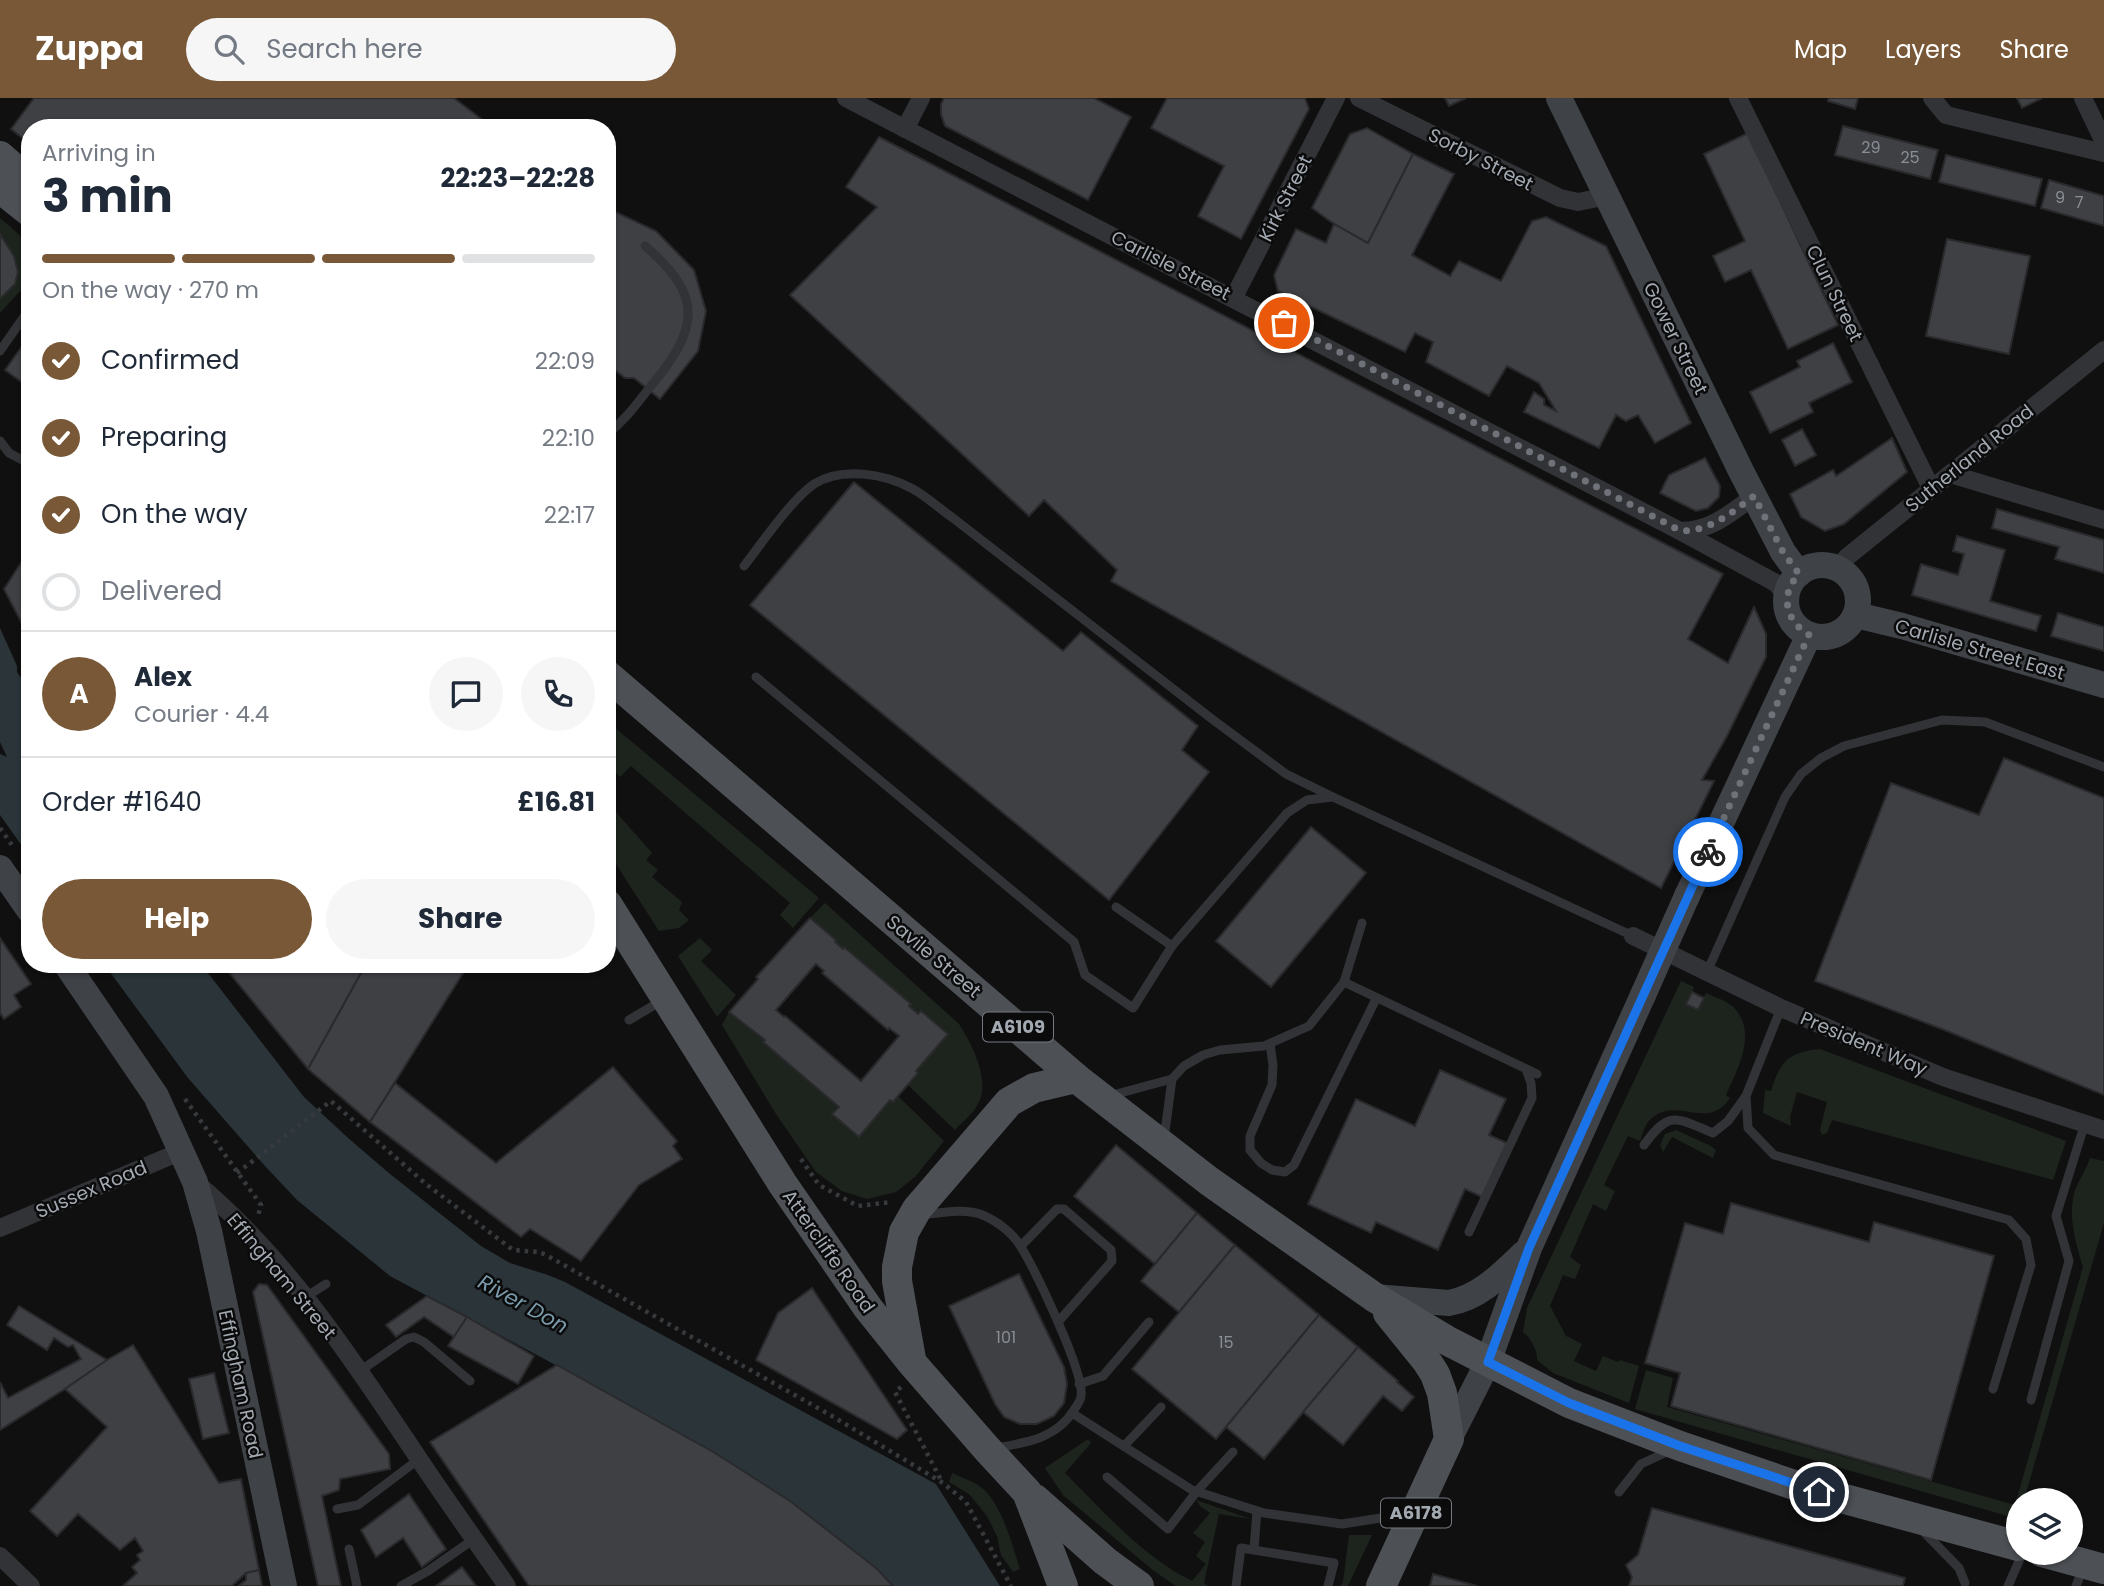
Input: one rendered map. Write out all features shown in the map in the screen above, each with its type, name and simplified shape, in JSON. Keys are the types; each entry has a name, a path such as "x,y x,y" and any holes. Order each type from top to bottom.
{"main road":[{"name":"Gower Street","path":"1559,98 1783,552 1793,586"},
{"path":"0,156 21,174"},
{"path":"0,188 21,205"},
{"path":"1819,566 1837,569 1846,574 1853,583 1857,593 1856,615 1848,626 1836,634 1823,637 1809,635 1799,629 1787,609 1793,586 1810,568 1819,566"},
{"name":"Carlisle Street East","path":"1856,615 2104,685"},
{"path":"1449,1438 1488,1362 1529,1248 1687,896 1809,635"},
{"name":"Savile Street","path":"616,683 1076,1078 1209,1181 1374,1297 1488,1362"},
{"path":"0,868 21,898"},
{"name":"Attercliffe Road","path":"616,918 773,1168 868,1308 916,1368 1027,1492 1063,1586"},
{"name":"Effingham Street","path":"72,973 156,1096 195,1182"},
{"path":"916,1368 897,1281 904,1232 915,1213 1009,1102 1034,1088 1076,1078"},
{"name":"Effingham Road","path":"195,1182 209,1231 284,1586"},
{"path":"1374,1297 1449,1303 1457,1301 1492,1283 1529,1248"},
{"name":"Savile Street","path":"1374,1297 1435,1374 1442,1393 1449,1438"},
{"name":"A6109","path":"1488,1362 1569,1403 1680,1446 1797,1486 2006,1543"},
{"name":"A6178","path":"1381,1586 1449,1438"},
{"path":"1027,1492 1068,1531 1139,1586"},
{"path":"2070,1565 2088,1573"}],"street":[{"name":"Carlisle Street","path":"846,98 1681,531 1776,583 1793,586"},
{"path":"905,129 921,98"},
{"name":"Kirk Street","path":"1234,298 1336,98"},
{"name":"Sorby Street","path":"1359,98 1560,198 1578,202 1608,196"},
{"name":"Clun Street","path":"1738,98 1931,488"},
{"path":"1932,98 1946,115 2104,153"},
{"path":"2083,98 2104,142"},
{"name":"Sutherland Road","path":"1837,569 1847,556 2104,350"},
{"path":"1950,474 2104,520"},
{"path":"1681,531 1692,531 1717,523 1754,496"},
{"name":"President Way","path":"1633,936 1781,1008 1943,1077 2104,1130"},
{"name":"Sussex Road","path":"0,1227 183,1151"},
{"name":"Effingham Street","path":"195,1182 253,1237 304,1298 360,1371 507,1586"},
{"path":"0,1556 31,1586"}],"lane":[{"path":"616,428 661,374 682,342 689,323 688,304 681,285 666,265 645,246"},
{"path":"0,351 21,321"},
{"path":"0,441 9,453 21,459"},
{"path":"744,566 790,507 815,483 840,475 864,474 888,479 914,489 1286,774 1633,936"},
{"path":"756,677 1074,942 1085,975 1133,1007 1172,946 1287,813 1307,800 1333,797"},
{"path":"1707,972 1785,797 1801,774 1821,758 1844,746 1942,720 1985,722 2104,767"},
{"path":"1116,907 1172,946"},
{"path":"1103,1098 1172,1079 1184,1066 1210,1053 1270,1044 1309,1026 1344,982 1362,923"},
{"path":"1344,982 1537,1074"},
{"path":"629,1020 667,998"},
{"path":"1270,1044 1272,1085 1250,1136 1250,1150 1261,1163 1272,1170 1285,1172 1294,1165 1376,999"},
{"path":"1644,1145 1656,1128 1669,1120 1677,1118 1713,1133 1728,1121 1746,1096 1781,1008"},
{"path":"1469,1232 1532,1098 1526,1069"},
{"path":"1163,1144 1172,1079"},
{"path":"1746,1096 1748,1128 1774,1155 2009,1220 2026,1239 2031,1265 1993,1389"},
{"path":"2031,1400 2069,1261 2056,1216 2085,1123"},
{"path":"1021,1246 1056,1209 1064,1209 1111,1250 1112,1261 1058,1322"},
{"path":"915,1213 967,1211 979,1214 1003,1227 1021,1246 1058,1322 1077,1369 1081,1396 1072,1413 1058,1429 1034,1441 987,1449"},
{"path":"304,1298 326,1284"},
{"path":"1079,1384 1103,1376 1149,1322"},
{"path":"360,1371 414,1337 424,1342 470,1381"},
{"path":"1124,1446 1161,1406"},
{"path":"1072,1413 1192,1490 1257,1511 1342,1524 1416,1513"},
{"path":"1619,1492 1641,1464 1680,1446"},
{"path":"1107,1477 1168,1529 1197,1491 1233,1452"},
{"path":"337,1509 358,1505 419,1459"},
{"path":"1254,1549 1257,1511"},
{"path":"1908,1516 1959,1568 1965,1583"},
{"path":"401,1586 474,1539"},
{"path":"1236,1586 1241,1548 1334,1563 1328,1586"},
{"path":"349,1549 357,1586"},
{"path":"2008,1586 2017,1565"}],"path":[{"path":"179,1090 261,1205 253,1237"},
{"path":"237,1172 331,1101 426,1184 513,1250 546,1255 832,1416 943,1483 966,1502 1011,1586"},
{"path":"773,1168 798,1156 819,1185 858,1206 905,1201 915,1213"},
{"path":"916,1368 895,1392 943,1483"}],"shaded area":[{"path":"0,218 21,236 21,290 0,313 0,299 15,284 18,272 14,256 0,234"},
{"path":"616,729 819,898 793,928 780,915 790,903 631,766 620,777 616,773"},
{"path":"616,812 652,853 646,860 658,870 652,877 682,902 679,910 689,920 679,928 659,931 616,864"},
{"path":"825,903 959,1024 964,1032 978,1063 982,1085 978,1104 955,1130 908,1085 918,1073 916,1071 948,1033 921,1011 918,1014 910,1004 810,918"},
{"path":"700,938 712,950 701,961 736,995 717,1017 678,956"},
{"path":"1681,981 1694,987 1686,1004 1698,1010 1706,993 1732,1006 1740,1016 1744,1027 1744,1050 1726,1095 1730,1098 1721,1108 1711,1112 1659,1113 1648,1123 1640,1141 1628,1136 1604,1185 1615,1191 1606,1211 1593,1204 1570,1257 1581,1265 1575,1279 1563,1275 1550,1306 1566,1336 1582,1344 1574,1361 1596,1371 1603,1356 1639,1366 1629,1403 1553,1373 1537,1360 1533,1344 1523,1332 1527,1308"},
{"path":"729,1012 765,1040 764,1042 839,1107 833,1114 859,1137 890,1100 893,1102 898,1096 944,1141 915,1177 896,1192 867,1199 842,1191 816,1172 776,1114 722,1025"},
{"path":"1820,1049 2066,1141 2053,1180 1832,1120 1827,1133 1822,1135 1820,1130 1827,1102 1797,1092 1790,1117 1791,1126 1763,1113 1765,1090 1771,1091 1787,1060 1809,1050"},
{"path":"1676,1130 1716,1150 1713,1158 1672,1137 1663,1152 1660,1145 1665,1134"},
{"path":"2090,1158 2104,1161 2104,1223 2027,1488 2020,1488 2083,1267 2074,1231 2072,1203"},
{"path":"1646,1370 1673,1378 1667,1407 2006,1502 2006,1516 1635,1409"},
{"path":"1088,1439 1091,1443 1065,1473 1140,1546 1192,1581 1206,1564 1196,1556 1205,1542 1193,1533 1210,1513 1196,1500 1251,1519 1219,1514 1204,1583 1208,1586 1176,1586 1154,1571 1063,1495 1045,1468"},
{"path":"952,1473 978,1485 993,1501 1005,1523 1020,1569 1013,1572 1001,1555 997,1536 987,1516 969,1494 949,1482"},
{"path":"1349,1535 1372,1535 1348,1586 1340,1586 1343,1582"}],"water":[{"path":"0,628 21,678 21,844 0,815 0,754 7,757 0,742"},
{"name":"River Don","path":"111,973 208,973 304,1097 390,1174 481,1246 510,1263 565,1282 936,1484 1000,1586 891,1586 789,1502 602,1390 390,1276 297,1200 188,1078"}],"building":[{"path":"34,98 454,98 481,119 21,119 21,137 11,129"},
{"path":"944,98 1094,98 1131,117 1088,200 945,126 941,114"},
{"path":"1167,98 1305,98 1309,109 1241,239 1198,216 1224,166 1151,128"},
{"path":"1445,98 1466,98 1449,106"},
{"path":"1829,98 1858,98 1855,109 1828,101"},
{"path":"2017,98 2042,98 2022,108"},
{"path":"1843,126 1938,150 1930,179 1835,155"},
{"path":"1367,128 1413,154 1368,243 1312,208 1350,134"},
{"path":"1748,133 1838,325 1788,349 1751,270 1725,282 1713,256 1745,241 1704,154"},
{"path":"879,137 1723,574 1688,639 1728,663 1754,607 1766,634 1766,657 1702,780 1714,781 1661,888 1111,581 1117,570 1044,500 1029,516 790,295 877,207 846,187"},
{"path":"1413,154 1454,174 1412,255 1450,276 1459,261 1501,281 1532,221 1546,217 1606,246 1691,423 1655,443 1638,415 1626,421 1616,415 1599,448 1524,412 1534,392 1544,399 1544,405 1556,411 1539,383 1507,366 1489,396 1426,362 1433,342 1415,333 1405,352 1278,291 1274,275 1296,229 1326,243 1334,224 1368,243"},
{"path":"1946,155 2042,179 2035,206 1939,182"},
{"path":"2049,180 2104,196 2104,226 2041,208"},
{"path":"616,212 656,231 694,270 706,311 698,351 660,399 634,378 625,378 616,371"},
{"path":"0,234 14,256 18,272 15,284 0,299"},
{"path":"1947,239 2030,256 2009,354 1926,336"},
{"path":"1833,343 1852,382 1809,403 1813,412 1770,433 1750,392 1800,367 1797,361"},
{"path":"21,348 21,382 5,370"},
{"path":"1802,429 1816,455 1795,466 1782,440"},
{"path":"1892,438 1907,472 1844,524 1825,531 1801,517 1790,494 1833,470 1836,476"},
{"path":"1705,458 1720,486 1719,497 1708,508 1696,511 1660,493 1669,475"},
{"path":"854,482 1063,651 1081,632 1198,726 1182,750 1209,772 1109,900 750,605"},
{"path":"1997,509 2104,540 2104,573 2055,559 2059,547 1992,528"},
{"path":"1957,536 2005,550 1990,601 2041,616 2036,631 1912,595 1921,564 1958,575 1964,554 1953,551"},
{"path":"21,563 21,622 4,589"},
{"path":"2058,613 2104,627 2104,651 2051,636"},
{"path":"2004,758 2104,798 2104,1095 1815,981 1891,783 1979,815"},
{"path":"1311,827 1366,873 1271,987 1216,941"},
{"path":"810,918 843,949 844,947 911,1004 909,1006 918,1014 921,1011 948,1034 893,1102 890,1100 859,1137 832,1114 839,1107 763,1042 765,1040 729,1012 758,979 756,977","holes":["816,964 824,971 822,973 888,1030 889,1028 899,1036 861,1081 776,1010"]},
{"path":"0,938 21,973 31,984 14,995 21,1007 4,1019 0,1013"},
{"path":"229,973 361,973 308,1069"},
{"path":"361,973 463,973 370,1122 308,1069"},
{"path":"1692,992 1704,998 1698,1010 1686,1004"},
{"path":"613,1067 677,1141 673,1146 682,1159 639,1185 581,1261 530,1229 521,1237 370,1122 395,1083 496,1163"},
{"path":"1440,1070 1506,1099 1489,1135 1507,1143 1482,1197 1465,1189 1438,1250 1376,1222 1371,1233 1308,1204 1356,1099 1415,1126"},
{"path":"1116,1145 1197,1213 1155,1264 1074,1196"},
{"path":"1731,1203 1869,1242 1874,1222 1994,1256 1931,1480 1671,1406 1680,1373 1645,1363 1685,1223 1723,1234"},
{"path":"1197,1213 1235,1245 1179,1312 1141,1281"},
{"path":"1235,1245 1319,1315 1216,1439 1132,1369"},
{"path":"1019,1274 1064,1367 1067,1384 1064,1403 1054,1416 1037,1424 1020,1424 1004,1417 995,1404 949,1306"},
{"path":"259,1284 267,1285 389,1454 390,1469 340,1479 339,1490 322,1496 341,1586 318,1586 253,1292"},
{"path":"812,1288 907,1430 897,1439 756,1360 778,1313"},
{"path":"427,1296 467,1317 454,1337 424,1317 396,1337 386,1325"},
{"path":"19,1306 107,1360 0,1430 0,1382 8,1398 81,1359 73,1345 68,1347 54,1338 47,1350 7,1325"},
{"path":"1319,1315 1358,1347 1264,1459 1226,1427"},
{"path":"467,1317 534,1356 518,1384 448,1346"},
{"path":"133,1345 219,1483 241,1479 259,1570 246,1573 232,1586 123,1586 137,1573 132,1567 140,1560 137,1555 143,1551 135,1538 120,1550 78,1514 57,1536 30,1511 107,1427 65,1389"},
{"path":"1358,1347 1414,1397 1402,1411 1383,1396 1343,1445 1303,1412"},
{"path":"557,1365 715,1453 790,1501 876,1568 893,1586 529,1586 430,1442"},
{"path":"214,1373 229,1433 203,1439 189,1379"},
{"path":"409,1494 446,1549 422,1567 403,1538 376,1557 361,1530"},
{"path":"1652,1508 1905,1578 1903,1586 1629,1586 1632,1577 1626,1565 1638,1555"},
{"path":"462,1567 476,1586 436,1586"},
{"path":"259,1570 262,1586 238,1586 246,1580 246,1573"},
{"path":"1433,1574 1477,1586 1430,1586"}],"way so far":[{"path":"1284,323 1681,531 1692,531 1717,523 1754,496 1783,552 1799,574 1789,587 1787,609 1799,629 1809,635 1708,852"}],"route":[{"path":"1708,852 1529,1248 1488,1362 1569,1403 1680,1446 1819,1492"}]}
